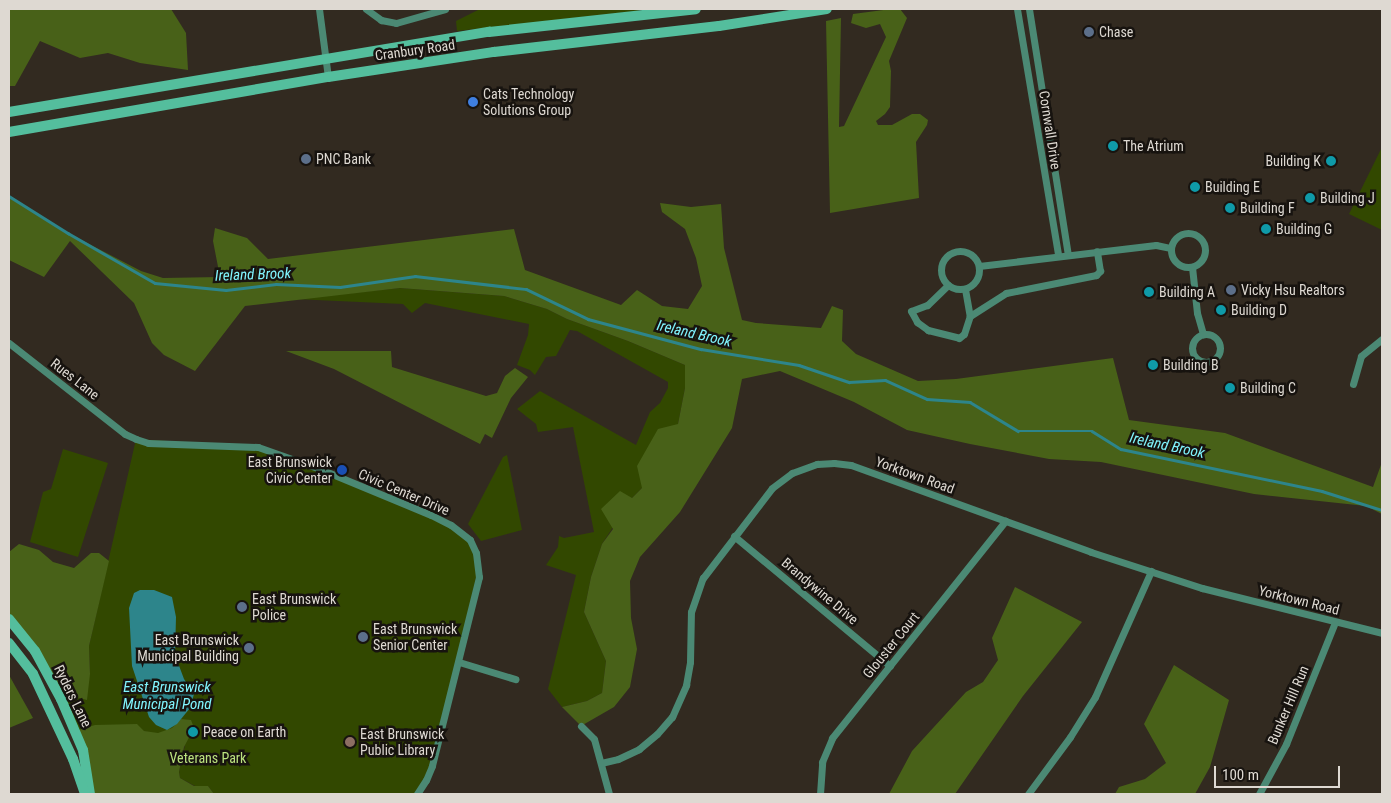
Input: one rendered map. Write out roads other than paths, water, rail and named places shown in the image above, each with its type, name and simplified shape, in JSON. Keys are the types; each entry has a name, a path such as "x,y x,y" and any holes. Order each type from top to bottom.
{"main road":[{"name":"Cranbury Road","path":"9,112 489,32 658,11 696,9"},
{"name":"Cranbury Road","path":"9,132 328,77 494,52 719,26 827,9"},
{"name":"Ryders Lane","path":"9,620 36,651 61,699 83,750 90,794"},
{"name":"Ryders Lane","path":"9,643 33,674 73,759 85,794"}],"street":[{"path":"319,9 328,77"},
{"path":"366,9 381,20 396,23 445,9"},
{"name":"Cornwall Drive","path":"1017,9 1058,255"},
{"name":"Cornwall Drive","path":"1029,9 1068,254"},
{"path":"1190,233 1199,237 1204,245 1204,256 1201,261 1192,267 1176,263 1173,259 1170,248 1180,234 1190,233"},
{"path":"979,266 1097,250 1156,245 1170,248"},
{"path":"970,316 1006,293 1096,275 1100,271 1097,250"},
{"path":"966,252 976,260 979,266 978,278 965,289 948,285 942,274 944,261 953,253 966,252"},
{"path":"1192,267 1196,313 1203,334"},
{"path":"948,285 927,305 911,311 917,322 928,330 959,338 964,334 970,316 965,289"},
{"path":"1203,334 1213,336 1220,348 1217,356 1209,362 1200,361 1192,351 1196,338 1203,334"},
{"path":"1353,384 1361,356 1382,339"},
{"name":"Rues Lane","path":"9,343 125,434"},
{"name":"Civic Center Drive","path":"125,434 148,443 258,447 320,469 451,525 470,540 476,553 479,571 459,662 432,766 417,794"},
{"name":"Yorktown Road","path":"601,764 629,754 648,742 665,726 678,707 689,674 690,624 694,600 710,568 778,482 800,469 826,463 860,468 1005,521 1202,588 1382,633"},
{"name":"Glouster Court","path":"820,794 820,770 828,746 1005,521"},
{"name":"Brandywine Drive","path":"734,536 890,666"},
{"path":"1028,794 1070,737 1095,697 1151,571"},
{"name":"Bunker Hill Run","path":"1260,794 1286,744 1335,622"},
{"path":"459,662 515,679"},
{"path":"581,726 594,740 609,794"}],"water":[{"name":"East Brunswick Municipal Pond","path":"140,590 154,590 172,597 176,617 175,655 184,679 194,694 190,708 177,724 167,730 156,725 149,717 132,666 129,608 134,593"}],"waterway":[{"name":"Ireland Brook","path":"9,196 68,233 155,283 226,290 276,284 340,287 415,276 526,289 588,319 701,349 799,365 849,382 885,380 927,399 970,402 1018,431 1092,431 1121,449 1322,491 1382,510"}],"place":[{"name":"Chase","path":"1089,32"},
{"name":"Cats Technology Solutions Group","path":"473,102"},
{"name":"The Atrium","path":"1113,146"},
{"name":"PNC Bank","path":"306,159"},
{"name":"Building K","path":"1331,161"},
{"name":"Building E","path":"1195,187"},
{"name":"Building J","path":"1310,198"},
{"name":"Building F","path":"1230,208"},
{"name":"Building G","path":"1266,229"},
{"name":"Vicky Hsu Realtors","path":"1231,290"},
{"name":"Building A","path":"1149,292"},
{"name":"Building D","path":"1221,310"},
{"name":"Building B","path":"1153,365"},
{"name":"Building C","path":"1230,388"},
{"name":"East Brunswick Civic Center","path":"342,470"},
{"name":"East Brunswick Police","path":"242,607"},
{"name":"East Brunswick Senior Center","path":"363,637"},
{"name":"East Brunswick Municipal Building","path":"249,648"},
{"name":"Peace on Earth","path":"193,732"},
{"name":"East Brunswick Public Library","path":"350,742"}],"park label":[{"name":"Veterans Park","path":"208,758"}]}
